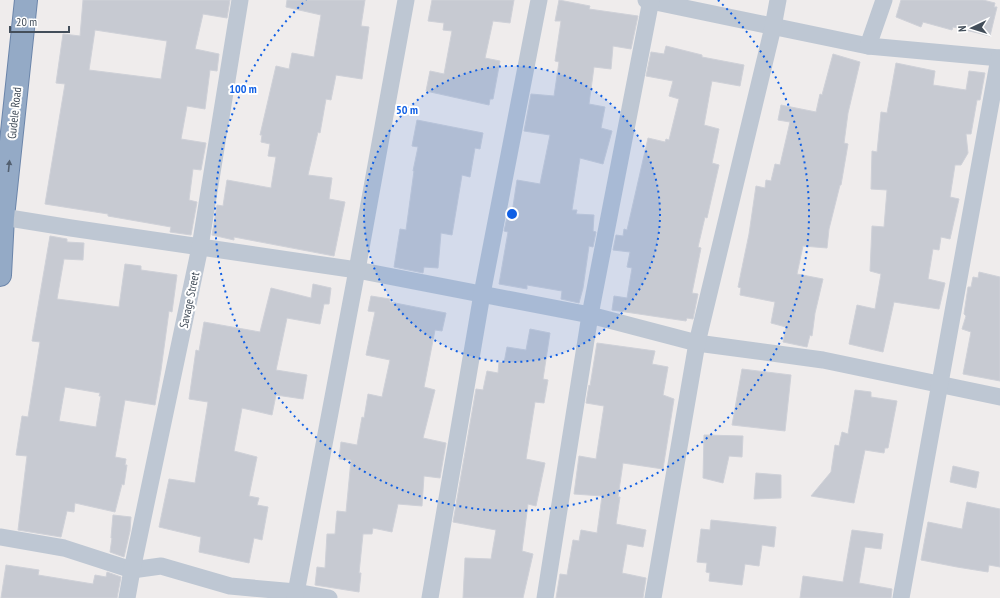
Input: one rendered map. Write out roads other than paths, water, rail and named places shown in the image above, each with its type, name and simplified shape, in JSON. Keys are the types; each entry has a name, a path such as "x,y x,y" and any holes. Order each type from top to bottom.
{"highway":[{"name":"Gudele Road","path":"0,275 3,217 26,0"}],"street":[{"name":"Savage Street","path":"128,598 132,570 200,247 240,0"},
{"path":"295,595 357,270 406,0"},
{"path":"430,598 482,294 539,0"},
{"path":"545,598 590,314 649,0 868,46 1000,58 901,598"},
{"path":"653,598 697,343 778,0"},
{"path":"868,46 884,0"},
{"path":"3,217 357,270 590,314 697,343 824,360 1000,398"},
{"path":"0,537 64,548 132,570 161,566 230,586 329,598"}]}
